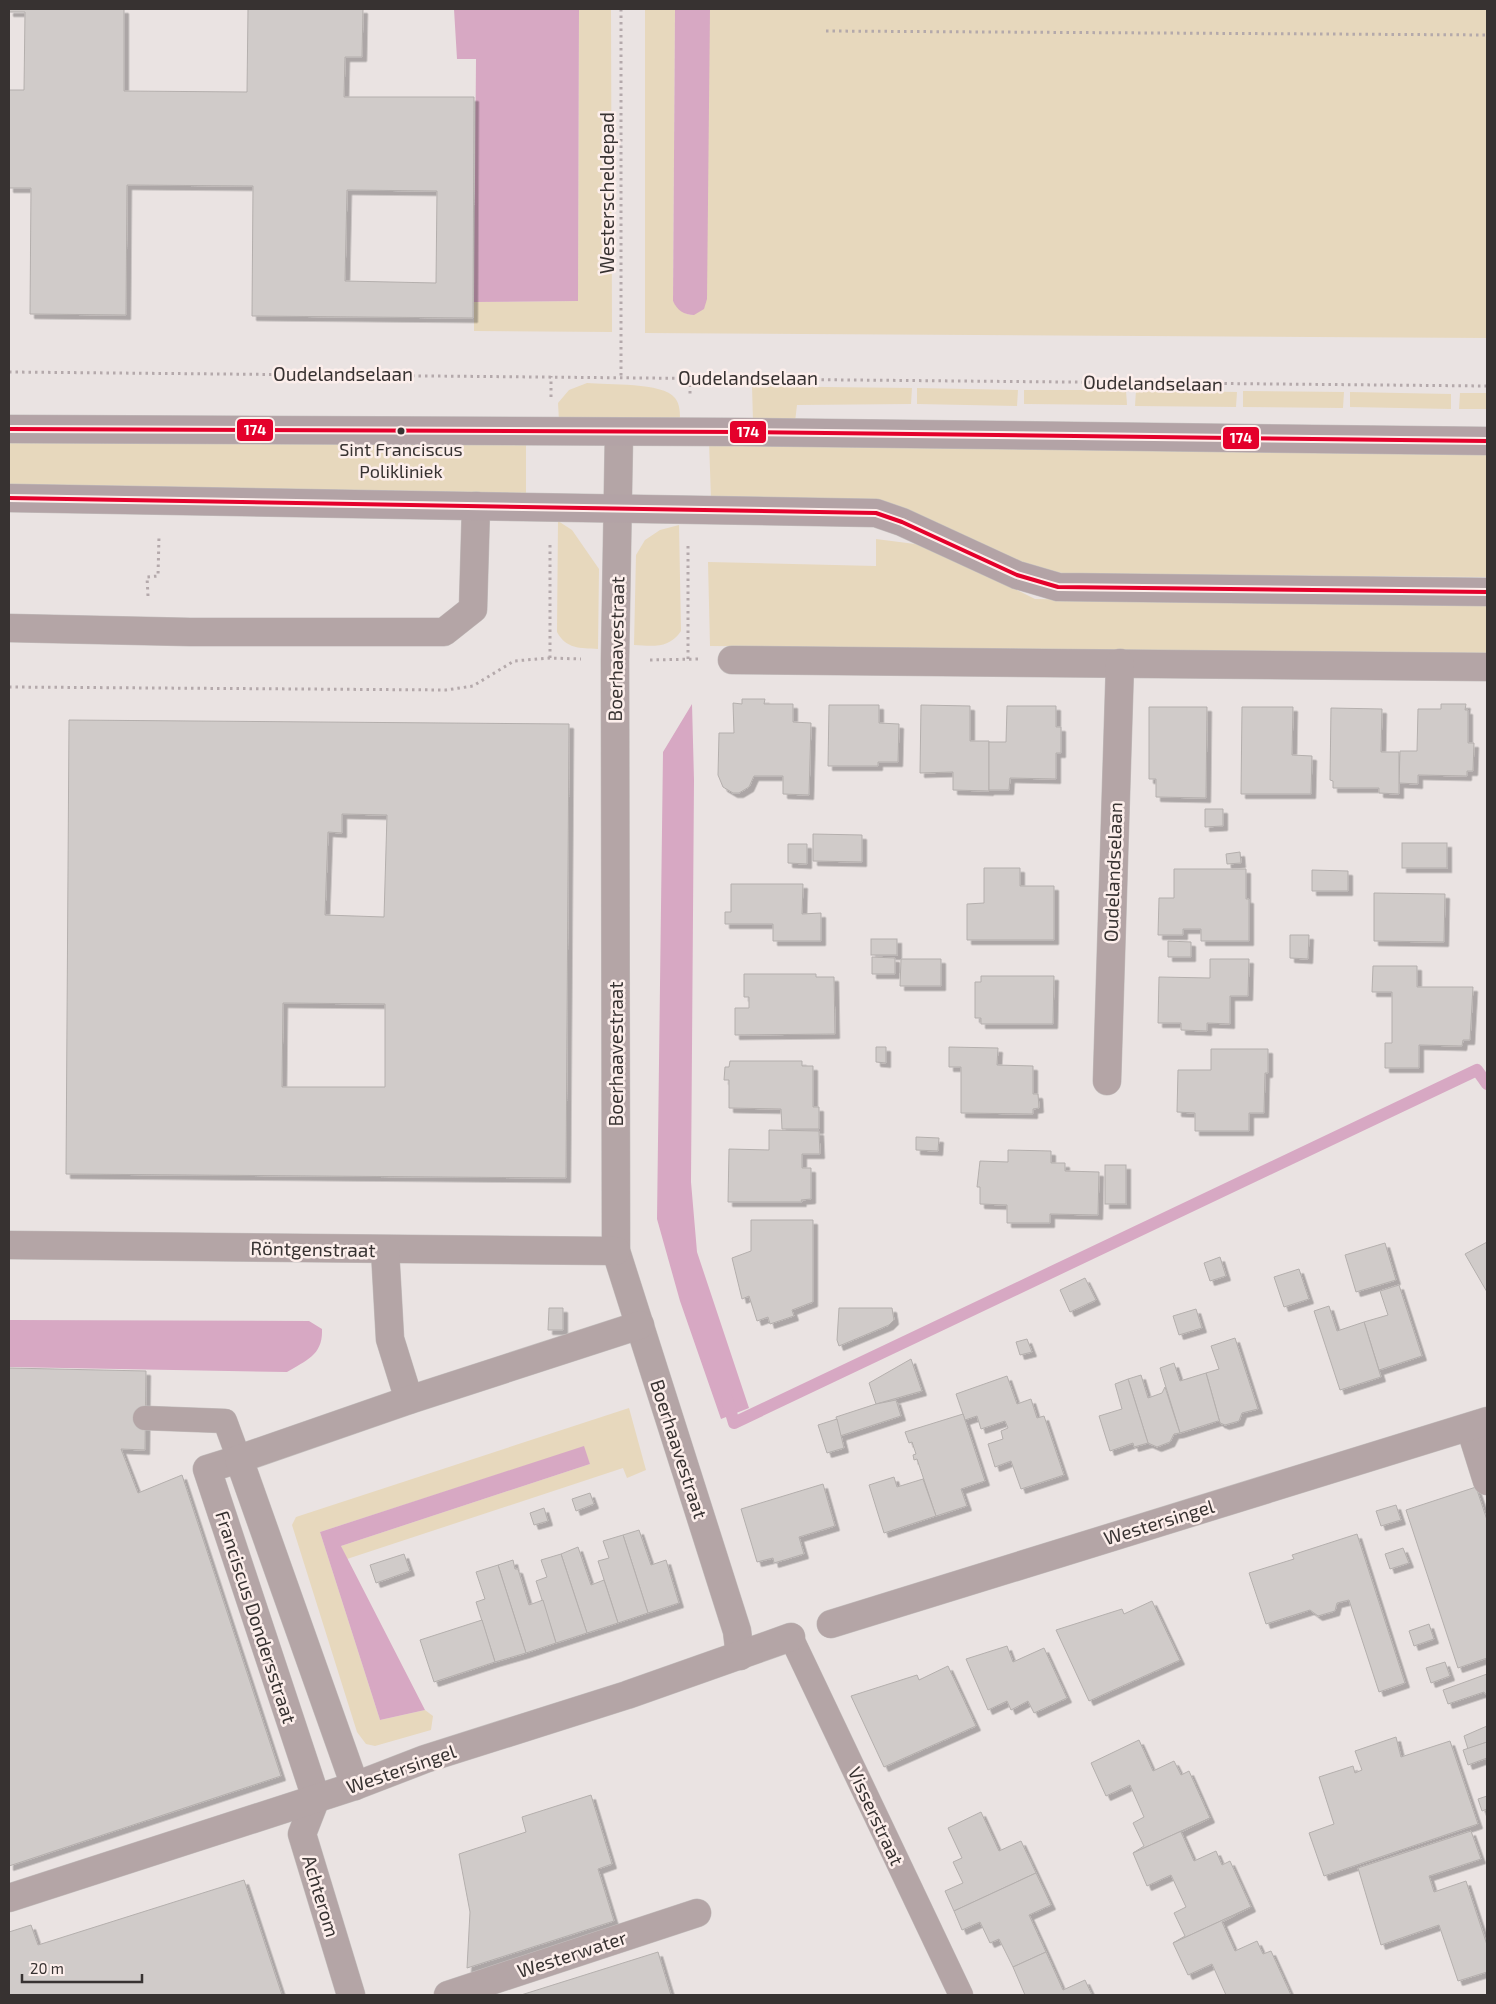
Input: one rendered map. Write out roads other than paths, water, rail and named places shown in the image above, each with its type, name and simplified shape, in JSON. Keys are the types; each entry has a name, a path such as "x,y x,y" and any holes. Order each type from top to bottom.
{"street":[{"path":"9,429 740,432 1487,441"},
{"name":"Boerhaavestraat","path":"619,433 615,660 616,1251 737,1632 740,1656"},
{"path":"9,498 618,507 774,513 876,513 902,522 1017,575 1058,587 1487,592"},
{"path":"9,628 148,631 444,632 473,609 476,506"},
{"path":"732,660 1487,667"},
{"name":"Oudelandselaan","path":"1106,1081 1120,663"},
{"name":"Röntgenstraat","path":"9,1245 616,1251"},
{"path":"385,1250 390,1339 409,1400"},
{"name":"Franciscus Dondersstraat","path":"316,1798 207,1469 409,1400 640,1325"},
{"path":"1478,1424 1487,1481"},
{"name":"Westersingel","path":"831,1624 1478,1424"},
{"name":"Franciscus Dondersstraat","path":"239,1459 355,1786"},
{"name":"Westersingel","path":"9,1898 355,1786 425,1759 740,1656 791,1637"},
{"name":"Achterom","path":"316,1798 302,1834 351,1995"},
{"name":"Westerwater","path":"448,1995 697,1913"}],"lane":[{"path":"145,1418 225,1421 239,1459"},
{"name":"Visserstraat","path":"791,1637 961,1995"}],"waterway":[{"path":"727,1399 734,1423 1477,1070 1487,1084"}],"place":[{"name":"Sint Franciscus Polikliniek","path":"401,431"}]}
